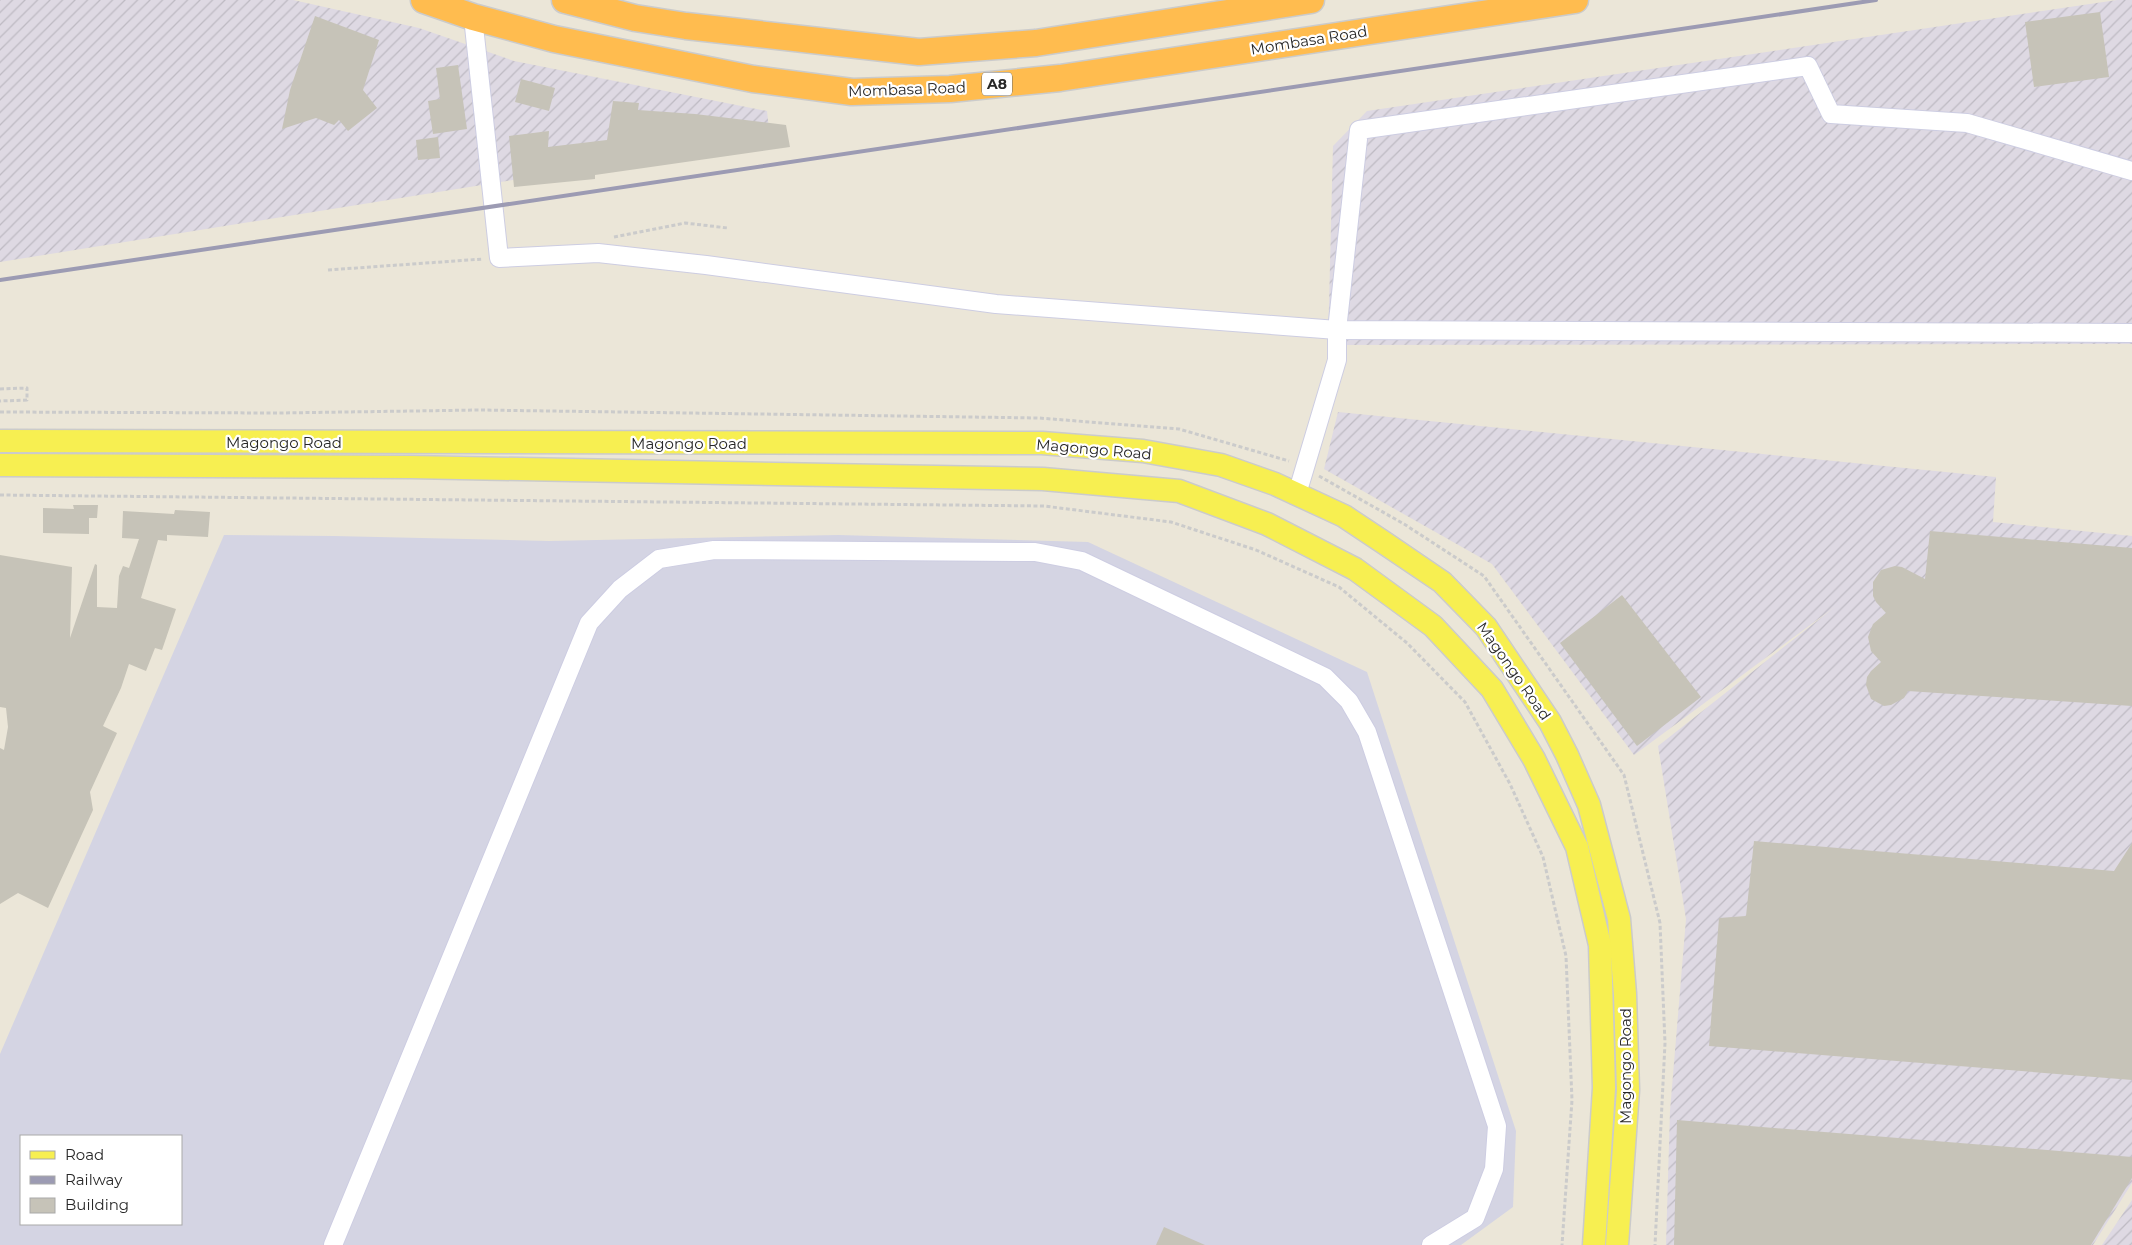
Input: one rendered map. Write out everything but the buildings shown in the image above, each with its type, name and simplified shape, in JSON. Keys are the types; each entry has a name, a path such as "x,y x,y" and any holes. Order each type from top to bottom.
{"highway":[{"name":"Mombasa Road","path":"424,0 563,41 753,79 852,92 950,89 1060,78 1575,0"},
{"path":"565,0 635,18 686,26 919,52 1036,43 1311,0"}],"main road":[{"name":"Magongo Road","path":"0,441 1042,443 1143,451 1221,465 1296,494 1344,516 1442,582 1486,627 1550,722 1588,805 1619,918 1625,994 1628,1090 1618,1245"},
{"path":"1042,443 1043,479"},
{"name":"Magongo Road","path":"0,465 410,467 1043,479 1179,491 1266,524 1355,569 1433,626 1492,689 1534,759 1577,847 1600,946 1604,1088 1594,1245"}],"lane":[{"path":"473,16 498,258 598,253 706,265 996,304 1337,330 2132,333"},
{"path":"1296,494 1337,360 1337,330 1359,130 1808,66 1832,114 1967,123 2132,171"},
{"path":"333,1245 589,623 620,589 659,559 714,550 1035,552 1082,561 1325,677 1349,701 1367,732 1497,1126 1494,1169 1475,1218 1431,1245"}],"path":[{"path":"598,253 610,237 685,223 728,228"},
{"path":"328,270 498,258"},
{"path":"0,389 27,388 27,400 0,401"},
{"path":"0,412 278,413 480,410 1039,418 1178,429 1295,462"},
{"path":"1312,472 1404,524 1484,576 1624,774 1660,922 1665,1044 1655,1245"},
{"path":"0,495 1044,506 1171,522 1256,550 1339,588 1407,643 1464,702 1510,784 1543,857 1567,966 1572,1100 1562,1245"}],"shaded area":[{"path":"0,0 293,0 419,28 514,61 767,111 770,139 0,262"},
{"path":"2117,0 2132,0 2132,344 1328,345 1333,146 1367,111"},
{"path":"1338,412 1996,477 1993,522 2132,536 2132,1183 2093,1245 1666,1245 1670,1111 1686,919 1658,746 1836,606 1634,755 1492,564 1324,469"},
{"path":"224,535 549,541 838,535 1088,542 1367,672 1516,1131 1513,1207 1461,1245 0,1245 0,1054"},
{"path":"2132,1200 2132,1245 2102,1245"}],"railway":[{"path":"0,280 1876,0"}]}
